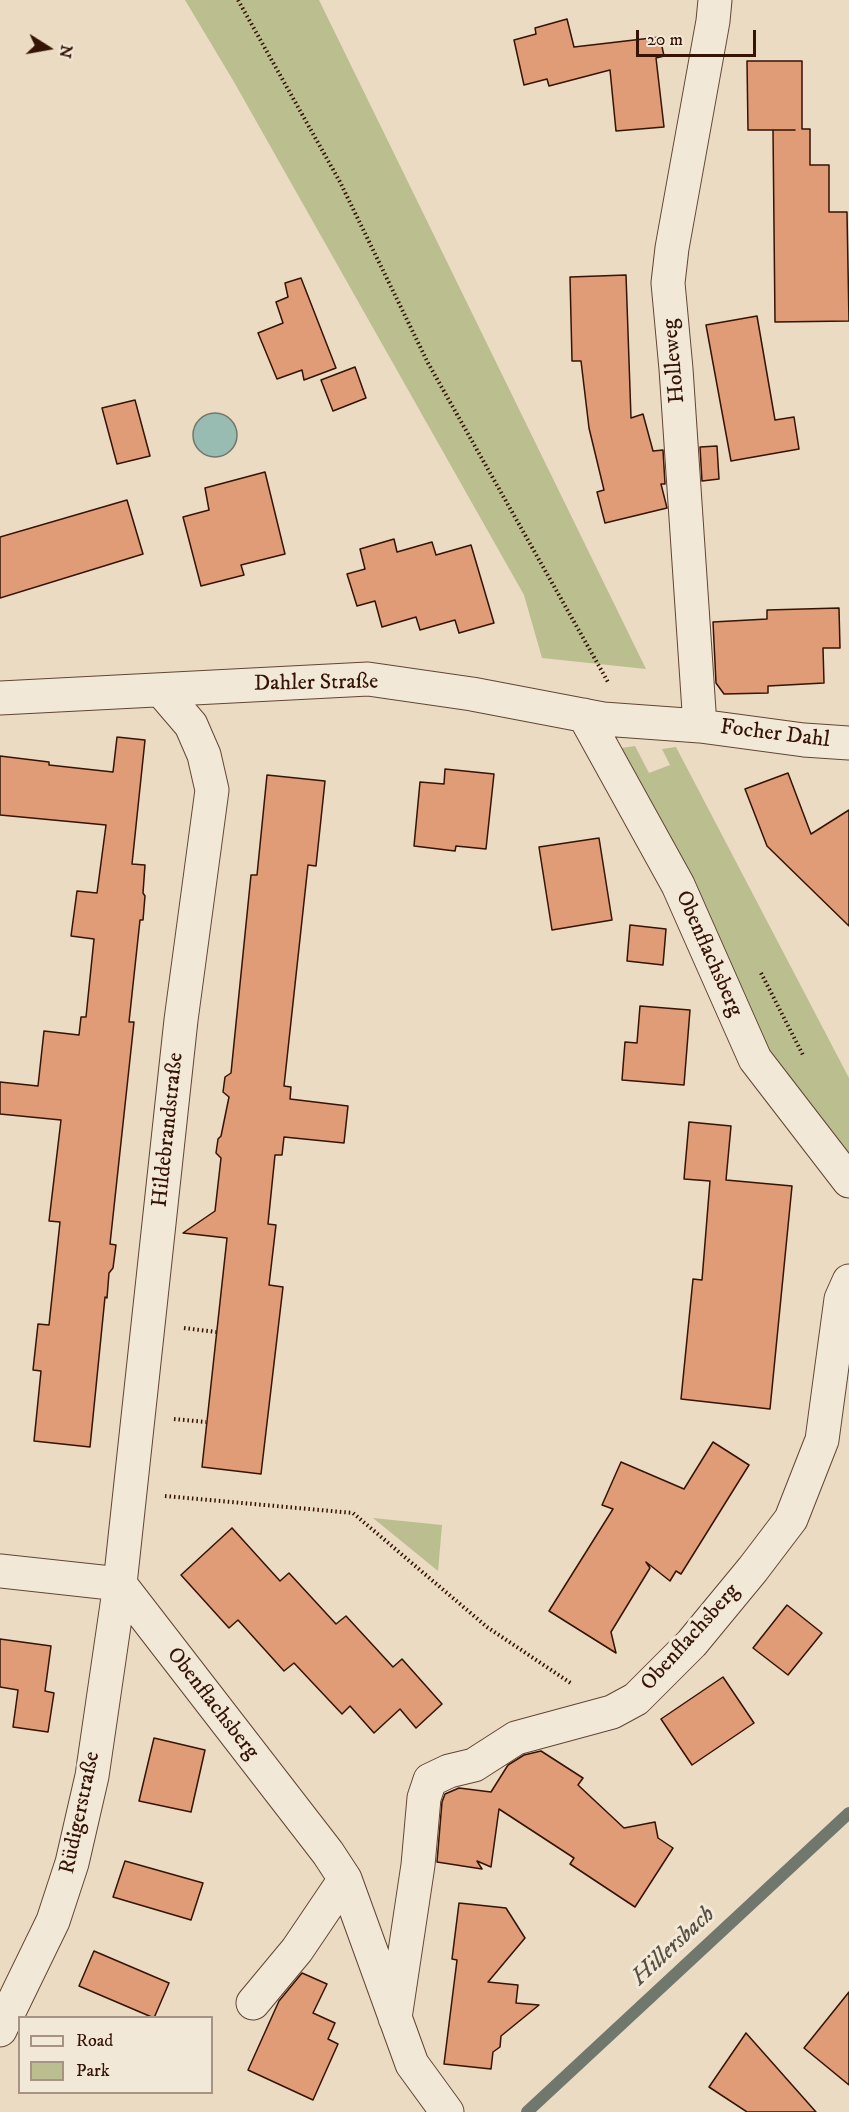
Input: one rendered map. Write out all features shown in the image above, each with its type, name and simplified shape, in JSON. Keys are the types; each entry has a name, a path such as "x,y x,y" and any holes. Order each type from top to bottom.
{"street":[{"name":"Holleweg","path":"700,726 668,283 715,0"},
{"name":"Dahler Straße","path":"0,698 368,680 472,694 584,715 700,726"},
{"name":"Hildebrandstraße","path":"120,1584 181,1020 213,789 204,755 191,725 161,690"},
{"name":"Obenflachsberg","path":"584,715 678,885 755,1059 848,1179"},
{"name":"Focher Dahl","path":"700,726 804,740 849,743"},
{"name":"Obenflachsberg","path":"395,2018 418,1865 424,1798 430,1780 449,1771 474,1765 516,1738 612,1712 636,1699 692,1643 791,1519 822,1440 841,1299 849,1281"},
{"path":"0,1571 120,1584"},
{"name":"Obenflachsberg","path":"120,1584 328,1853 345,1879 412,2064 447,2112"},
{"name":"Rüdigerstraße","path":"0,2030 53,1921 72,1863 92,1776 120,1584"},
{"path":"253,2003 297,1950 345,1879"}],"path":[{"path":"238,0 340,182 428,363 606,679 632,720"},
{"path":"129,1492 353,1513 487,1627 612,1712"}],"green space":[{"path":"185,0 319,0 646,669 542,658 524,595 234,82"},
{"path":"635,746 649,773 670,765 662,749 676,747 849,1078 849,1163 763,1046 615,749"},
{"path":"373,1518 442,1525 438,1571"}],"water":[{"path":"215,413 231,419 237,435 231,451 215,457 199,451 193,435 199,419"}],"building":[{"path":"567,19 574,47 660,37 664,56 656,58 664,127 616,131 610,70 549,86 547,79 524,85 514,40 536,34 535,28"},
{"path":"747,61 802,61 802,129 810,129 810,165 829,165 829,212 847,212 849,321 775,322 773,130 748,130"},
{"path":"626,275 631,418 643,414 653,451 663,450 665,484 661,484 667,508 605,523 597,492 604,490 589,428 581,361 572,361 570,277"},
{"path":"301,278 336,368 304,380 302,370 277,379 258,333 283,323 276,302 288,297 285,283"},
{"path":"757,316 775,420 794,417 799,449 731,461 706,325"},
{"path":"355,367 366,398 333,411 321,380"},
{"path":"135,400 150,456 117,464 102,408"},
{"path":"717,446 719,479 702,481 700,447"},
{"path":"265,472 285,554 241,565 244,575 201,586 183,517 209,510 205,488"},
{"path":"127,500 143,554 0,598 0,537"},
{"path":"394,539 397,552 432,542 436,555 471,545 494,623 459,633 455,620 420,630 416,617 382,627 375,601 357,606 347,574 365,569 360,549"},
{"path":"839,608 840,648 823,648 824,683 768,686 768,693 724,694 716,683 713,622 767,619 767,610"},
{"path":"117,737 145,740 132,864 145,865 143,893 145,896 143,920 140,920 129,1022 134,1022 110,1244 116,1245 113,1268 109,1273 107,1298 105,1297 90,1447 34,1441 41,1371 33,1370 38,1324 49,1325 60,1222 49,1221 61,1120 0,1114 0,1082 38,1086 44,1031 79,1035 81,1017 86,1017 94,939 71,936 77,891 97,893 106,825 0,815 0,756 49,762 49,765 113,772"},
{"path":"445,769 494,774 486,849 456,846 455,851 414,846 420,782 444,784"},
{"path":"788,773 811,834 849,810 849,926 767,846 745,789"},
{"path":"267,775 325,781 316,866 308,865 284,1086 291,1087 290,1099 348,1106 344,1143 284,1137 282,1155 275,1155 268,1224 276,1225 269,1285 283,1287 261,1474 202,1467 227,1238 183,1233 215,1211 221,1158 216,1153 229,1097 223,1092 225,1077 231,1073 251,875 257,875"},
{"path":"599,838 612,920 552,930 539,847"},
{"path":"630,925 666,929 663,965 627,961"},
{"path":"640,1006 690,1010 684,1085 622,1080 625,1042 637,1043"},
{"path":"689,1122 731,1126 726,1180 792,1186 770,1409 681,1399 693,1279 702,1280 710,1181 684,1179"},
{"path":"713,1442 749,1465 681,1574 676,1571 670,1581 646,1562 650,1568 611,1632 616,1653 549,1611 613,1509 602,1505 621,1462 684,1489"},
{"path":"232,1528 280,1581 289,1573 336,1624 346,1616 393,1667 402,1659 442,1704 416,1728 400,1709 374,1733 350,1706 342,1714 294,1663 284,1671 238,1620 229,1628 181,1575"},
{"path":"787,1605 822,1633 788,1675 753,1648"},
{"path":"0,1639 51,1646 45,1691 54,1693 48,1732 13,1727 18,1690 0,1687"},
{"path":"723,1677 754,1723 692,1765 661,1719"},
{"path":"154,1738 205,1750 191,1812 139,1801"},
{"path":"541,1751 583,1778 578,1785 624,1828 655,1822 658,1838 673,1848 635,1907 570,1864 574,1858 499,1809 491,1867 477,1861 482,1869 437,1862 442,1802 445,1794 459,1788 491,1792 508,1765 524,1755"},
{"path":"125,1861 203,1883 191,1920 113,1897"},
{"path":"459,1903 506,1908 525,1938 488,1982 518,1985 516,2003 539,2005 501,2036 500,2047 493,2052 491,2069 444,2064 457,1960 452,1959"},
{"path":"94,1951 169,1983 155,2016 149,2016 79,1986"},
{"path":"302,1973 327,1984 313,2013 335,2023 328,2039 338,2044 313,2100 248,2070 279,2001"},
{"path":"849,1992 849,2085 804,2048"},
{"path":"746,2033 816,2112 747,2112 709,2087"}],"waterway":[{"name":"Hillersbach","path":"527,2112 849,1813"}]}
